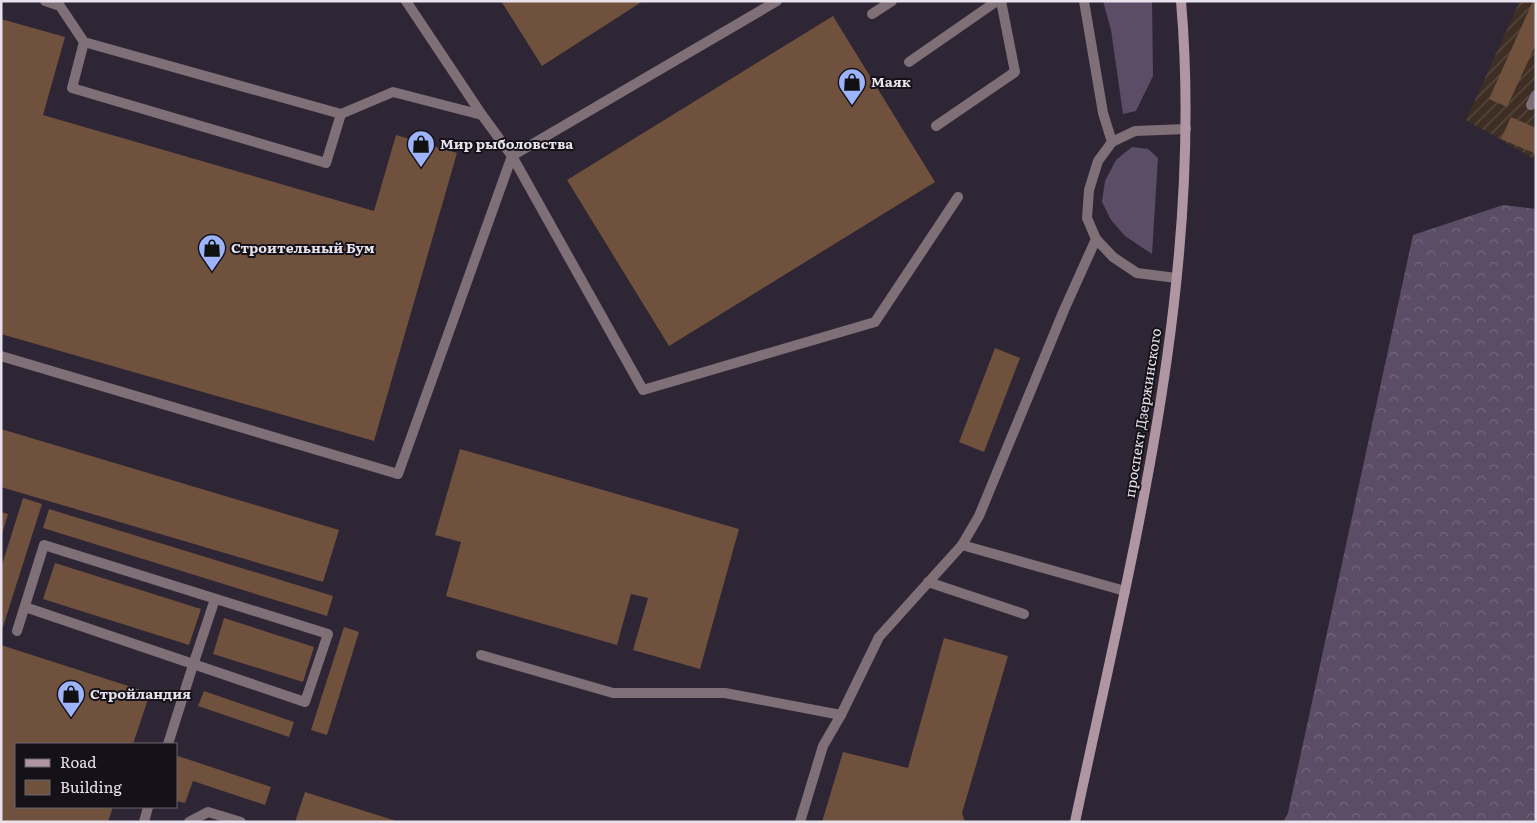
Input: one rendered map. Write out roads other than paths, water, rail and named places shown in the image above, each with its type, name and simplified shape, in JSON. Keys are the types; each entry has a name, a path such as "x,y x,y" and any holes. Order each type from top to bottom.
{"main road":[{"name":"проспект Дзержинского","path":"1075,822 1125,591 1157,427 1176,278 1182,205 1186,129 1181,1"}],"street":[{"path":"45,1 60,6 84,42 341,114 393,92 482,115"},
{"path":"406,1 482,115 512,156 643,390 875,322 958,197"},
{"path":"1,356 398,474 512,156 777,1"},
{"path":"872,14 892,1"},
{"path":"909,62 997,1"},
{"path":"936,126 1015,72 1001,1"},
{"path":"1084,1 1102,113 1112,142"},
{"path":"84,42 72,88 326,164 341,114"},
{"path":"1531,105 1536,95"},
{"path":"1176,278 1137,273 1113,257 1096,239 1087,218 1089,190 1098,161 1112,142 1135,131 1186,129"},
{"path":"800,822 823,746 841,715 879,637 962,545 979,516 1064,310 1096,239"},
{"path":"962,545 1125,591"},
{"path":"17,631 44,546 328,634 305,702 25,608"},
{"path":"928,582 1024,614"},
{"path":"168,743 216,599"},
{"path":"481,656 613,693 726,693 841,715"},
{"path":"144,822 148,808"},
{"path":"189,822 208,812 241,822"}],"place":[{"name":"Маяк","path":"852,106"},
{"name":"Мир рыболовства","path":"421,168"},
{"name":"Строительный Бум","path":"212,272"},
{"name":"Стройландия","path":"71,718"}]}
